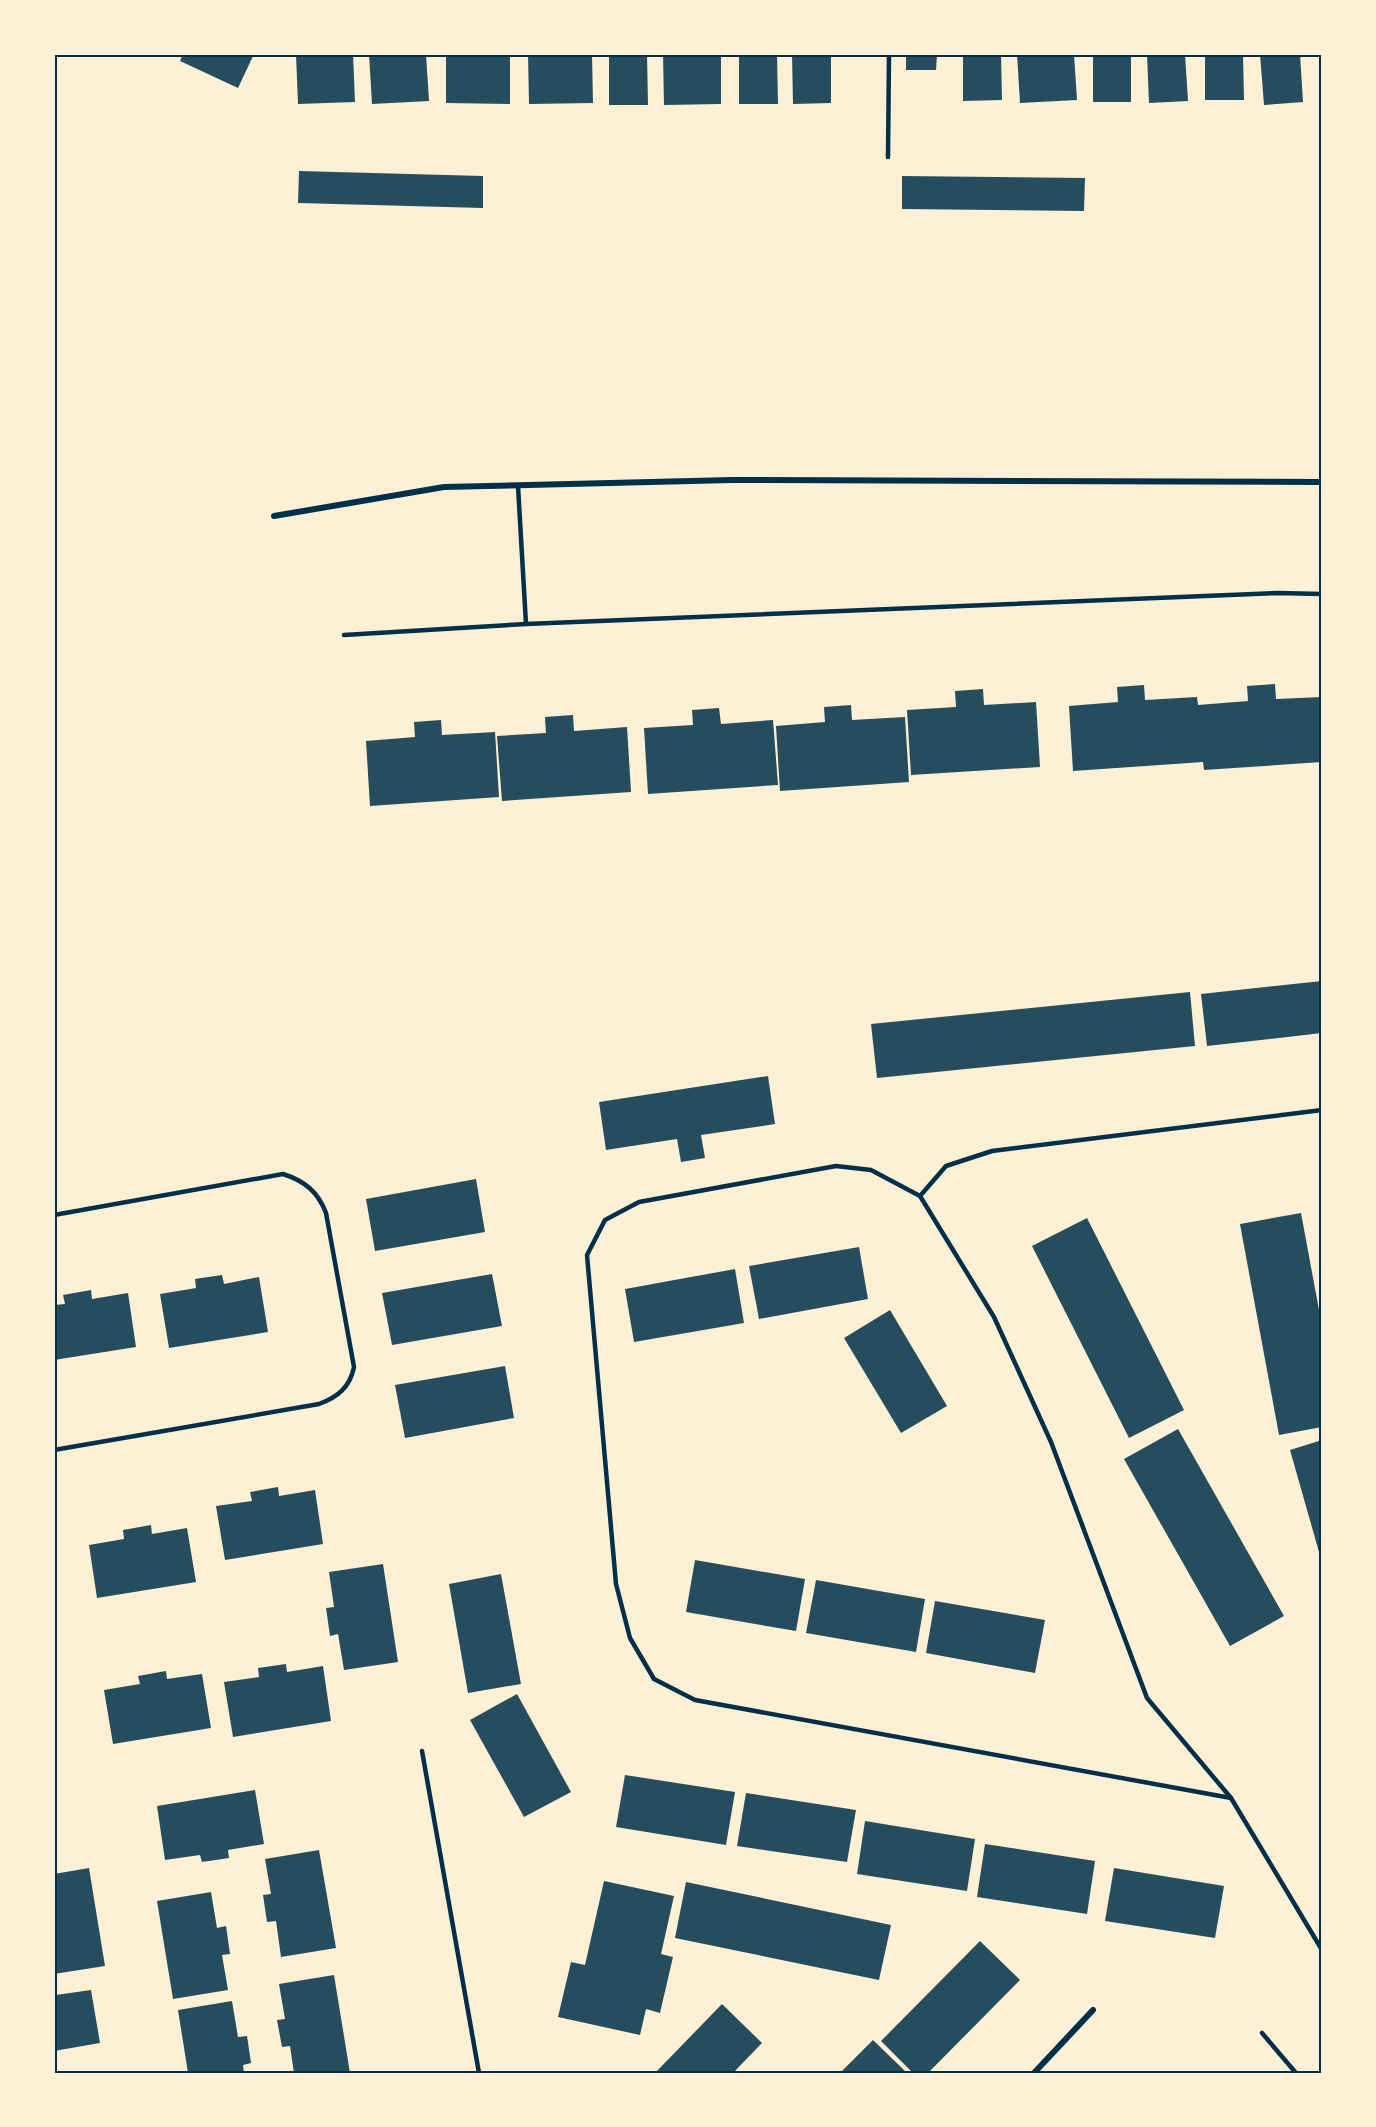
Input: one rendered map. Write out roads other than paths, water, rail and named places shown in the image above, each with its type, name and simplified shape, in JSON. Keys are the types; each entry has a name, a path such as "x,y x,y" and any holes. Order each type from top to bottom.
{"street":[{"path":"274,516 444,487 732,480 1322,482"},
{"path":"1034,2073 1093,2010"}],"lane":[{"path":"888,157 889,54"},
{"path":"518,486 526,624"},
{"path":"344,635 526,624 1277,592 1322,594"},
{"path":"920,1196 946,1166 992,1151 1322,1110"},
{"path":"1231,1798 695,1700 654,1679 630,1638 616,1584 587,1255 604,1220 639,1202 836,1166 871,1170 920,1196 994,1317 1047,1432 1147,1698 1231,1798 1322,1950"},
{"path":"54,1215 283,1174 296,1178 315,1192 326,1213 354,1367 351,1380 344,1389 332,1400 319,1404 54,1450"},
{"path":"422,1751 479,2073"},
{"path":"1262,2033 1296,2073"}]}
